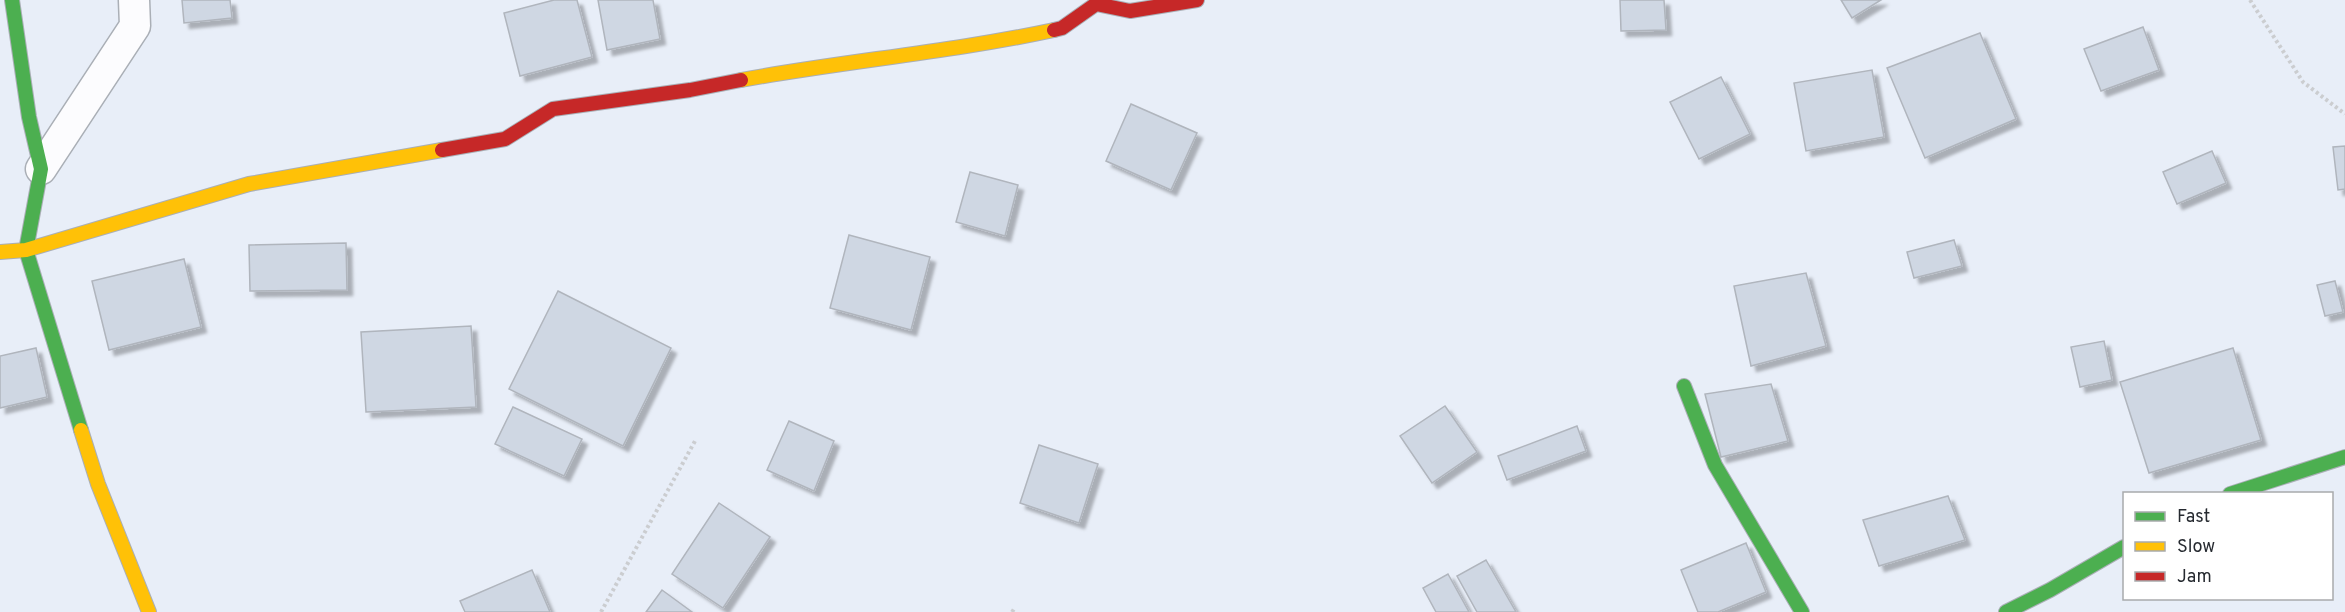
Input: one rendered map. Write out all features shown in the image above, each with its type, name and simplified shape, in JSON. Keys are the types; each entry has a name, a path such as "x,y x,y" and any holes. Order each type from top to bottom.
{"street":[{"path":"12,0 29,117 41,170"},
{"path":"134,0 135,26 41,170 26,250 98,484 149,612"},
{"path":"0,252 26,250 249,184 505,138 553,109 690,90 797,70 1011,39 1062,28 1096,4 1130,10 1197,0"},
{"path":"1684,386 1714,465 1802,612"},
{"path":"2236,492 2345,458"},
{"path":"2006,612 2050,590 2123,548"}],"path":[{"path":"2250,0 2303,82 2345,114"},
{"path":"601,612 695,441"}],"building":[{"path":"182,0 230,0 232,18 184,23"},
{"path":"554,0 577,0 592,57 520,76 504,13"},
{"path":"598,0 653,0 660,39 607,50"},
{"path":"1620,0 1664,0 1666,30 1621,31"},
{"path":"1841,0 1881,0 1852,18"},
{"path":"2143,27 2159,70 2101,91 2084,49"},
{"path":"1980,33 2016,119 1925,158 1887,68"},
{"path":"1872,70 1884,137 1806,151 1794,83"},
{"path":"1721,77 1750,134 1699,159 1670,102"},
{"path":"1131,104 1197,133 1171,190 1106,161"},
{"path":"2345,146 2345,189 2338,190 2333,147"},
{"path":"2212,151 2226,183 2177,204 2163,172"},
{"path":"970,172 1018,185 1005,236 956,222"},
{"path":"849,235 930,257 911,330 830,308"},
{"path":"1954,240 1962,266 1914,278 1907,252"},
{"path":"346,243 347,290 250,291 249,245"},
{"path":"184,259 201,327 109,350 92,281"},
{"path":"1806,273 1826,346 1751,366 1734,286"},
{"path":"2335,281 2343,312 2325,316 2317,285"},
{"path":"558,291 671,348 623,446 509,389"},
{"path":"471,326 476,407 366,412 361,332"},
{"path":"2104,341 2112,380 2080,387 2071,347"},
{"path":"36,348 47,397 0,408 0,356"},
{"path":"2233,348 2261,440 2149,473 2120,382"},
{"path":"1771,384 1788,441 1721,457 1705,394"},
{"path":"1445,406 1477,452 1432,483 1400,436"},
{"path":"513,407 582,439 564,476 495,444"},
{"path":"789,421 834,441 814,491 767,470"},
{"path":"1577,426 1586,451 1507,480 1498,456"},
{"path":"1039,445 1098,464 1079,523 1020,503"},
{"path":"1948,496 1965,540 1879,566 1863,520"},
{"path":"719,503 770,537 723,608 672,574"},
{"path":"1746,543 1766,592 1718,612 1698,612 1681,570"},
{"path":"1486,560 1516,612 1477,612 1457,576"},
{"path":"532,570 550,612 465,612 460,601"},
{"path":"1448,574 1469,612 1436,612 1423,588"},
{"path":"662,590 692,612 646,612"}],"traffic: fast":[{"path":"12,0 29,117 41,169 26,250 81,430"},
{"path":"1684,386 1715,465 1802,612"},
{"path":"2236,492 2345,457"},
{"path":"2006,612 2050,590 2123,548"}],"traffic: slow":[{"path":"741,80 1054,30"},
{"path":"0,252 26,250 249,184 442,150"},
{"path":"81,430 98,484 149,612"}],"traffic: jam":[{"path":"1054,30 1062,28 1096,4 1130,11 1197,0"},
{"path":"442,150 505,139 553,109 690,90 741,80"}]}
